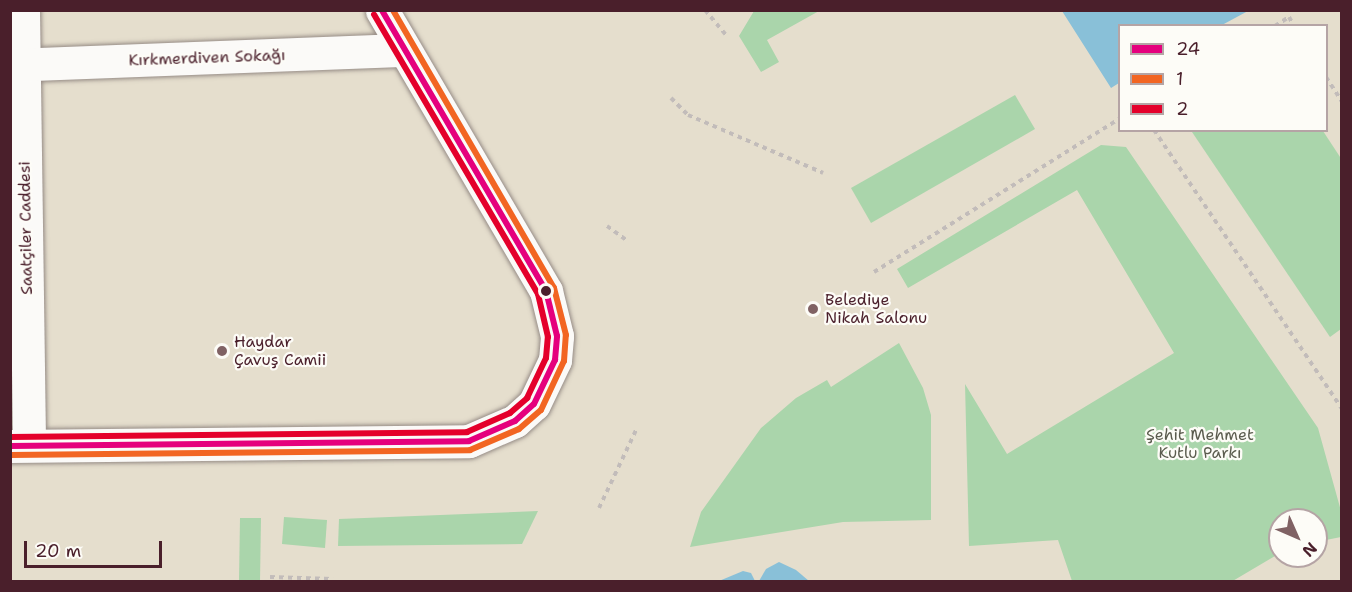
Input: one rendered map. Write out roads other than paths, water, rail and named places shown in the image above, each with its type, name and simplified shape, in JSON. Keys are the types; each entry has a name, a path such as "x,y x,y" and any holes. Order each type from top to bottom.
{"main road":[{"name":"Saatçiler Caddesi","path":"20,445 17,65 23,10"},
{"path":"20,445 127,447 469,441 515,421 534,404 555,360 557,336 554,313 519,244 382,10"},
{"name":"Kırkmerdiven Sokağı","path":"17,65 404,50"}],"water":[{"path":"1062,11 1248,11 1224,24 1118,24 1118,84 1111,88"},
{"path":"779,562 796,570 809,581 759,581 766,569"},
{"path":"743,571 751,573 755,581 719,581"}],"place":[{"name":"Belediye Nikah Salonu","path":"813,309"},
{"name":"Haydar Çavuş Camii","path":"222,351"}],"park label":[{"name":"Şehit Mehmet Kutlu Parkı","path":"1200,444"}]}
